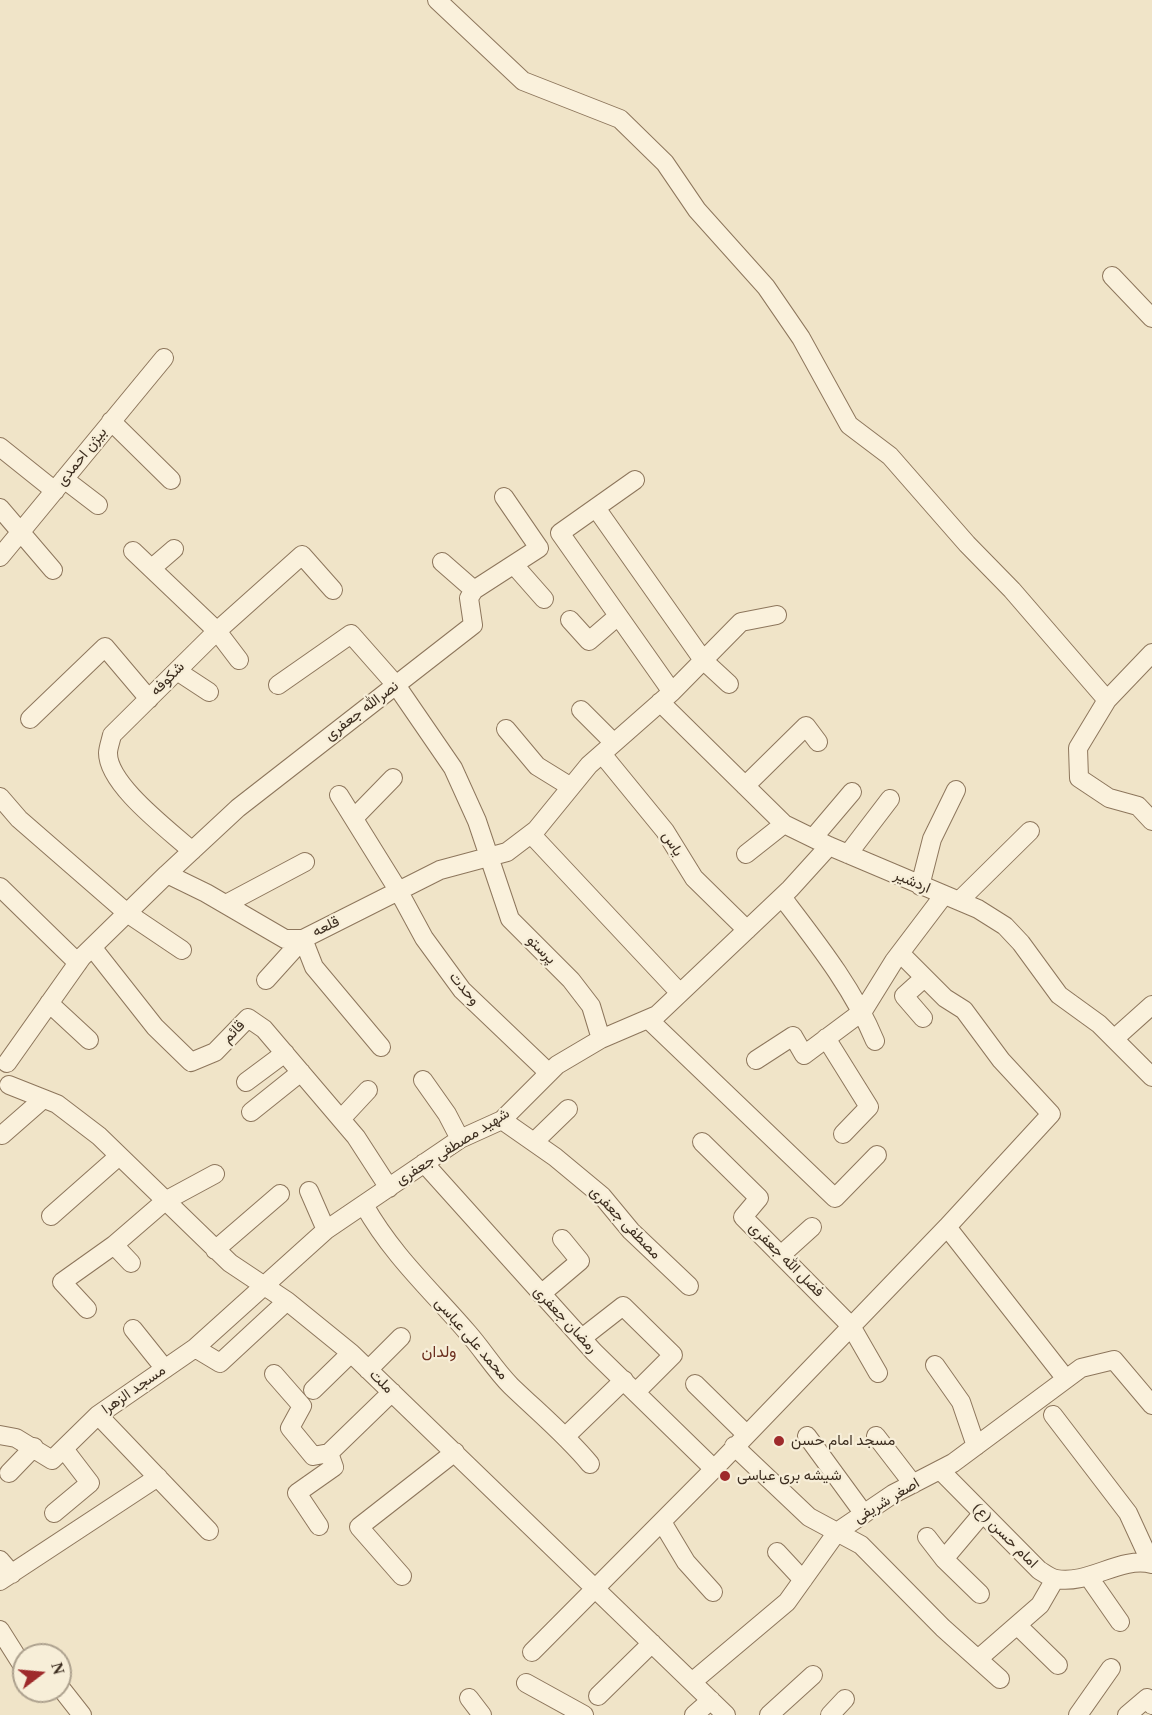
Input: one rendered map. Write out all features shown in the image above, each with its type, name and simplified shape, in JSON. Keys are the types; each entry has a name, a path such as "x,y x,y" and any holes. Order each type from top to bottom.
{"street":[{"path":"437,0 523,81 620,119 665,164 697,210 766,287 801,338 849,425 891,456 1107,700"},
{"path":"1112,276 1152,318"},
{"name":"بیژن احمدی","path":"0,557 164,358"},
{"path":"111,421 171,480"},
{"path":"0,447 59,485 98,505"},
{"path":"635,480 596,508 703,660 729,684"},
{"path":"442,562 474,590 539,548 504,497"},
{"path":"0,508 54,570"},
{"name":"اردشیر","path":"596,508 560,533 618,616 666,697 745,786 784,824 920,886 978,909 1005,926 1021,943 1059,995 1099,1024 1152,1077"},
{"path":"152,568 174,549"},
{"path":"134,551 217,631 239,660"},
{"name":"شکوفه","path":"192,851 150,813 114,774 108,753 112,735 217,631 302,555 333,590"},
{"path":"513,564 544,599"},
{"name":"نصرالله جعفری","path":"167,874 237,808 472,625 469,598 474,590"},
{"name":"قلعه","path":"167,874 226,904 285,939 303,939 440,870 507,852 531,834 571,787 608,749 666,697 741,622 777,615"},
{"path":"570,620 589,641 618,616"},
{"name":"پرستو","path":"278,685 351,634 396,685 453,768 477,821 488,857 500,882 510,918 571,980 591,1006 601,1039"},
{"path":"30,719 105,647 149,699"},
{"path":"1152,653 1107,700 1078,748 1079,778 1109,798 1138,807 1152,821"},
{"path":"177,671 209,692"},
{"name":"یاس","path":"581,710 665,831 694,878 747,930"},
{"path":"745,786 806,726 818,742"},
{"path":"506,729 537,765 571,787"},
{"path":"354,818 393,778"},
{"path":"920,886 932,838 956,790"},
{"name":"شهید مصطفی جعفری","path":"263,1286 326,1230 460,1139 502,1120 557,1065 601,1039 657,1015 782,897 821,842 852,792"},
{"name":"وحدت","path":"339,795 398,890 424,938 462,990 549,1073"},
{"path":"0,797 19,819 127,913 182,950"},
{"path":"849,854 890,799"},
{"path":"746,854 784,824"},
{"path":"756,1060 793,1036 804,1054 863,1011 900,953 952,898 1030,831"},
{"path":"531,834 680,993"},
{"path":"226,904 305,862"},
{"path":"5,1090 12,1074 3,1060 78,963 167,874"},
{"path":"0,887 78,963"},
{"path":"782,897 863,1011 875,1041"},
{"path":"267,980 303,939 314,967 381,1047"},
{"name":"قائم","path":"93,947 155,1027 191,1062 215,1052 248,1018 264,1029 341,1119 389,1188"},
{"path":"532,1652 714,1469 947,1227 1051,1114 1001,1060 964,1011 945,998 900,953"},
{"path":"923,1018 904,996 924,978"},
{"path":"49,1003 89,1040"},
{"path":"1114,1040 1152,1005"},
{"path":"648,1019 835,1198 877,1155"},
{"path":"826,1038 870,1107 843,1134"},
{"path":"246,1082 285,1053"},
{"path":"251,1112 301,1072"},
{"path":"423,1080 447,1114 460,1139"},
{"name":"ملت","path":"5,1090 57,1104 99,1136 230,1263 287,1301 351,1353 726,1715"},
{"path":"341,1119 368,1090"},
{"path":"2,1134 42,1100"},
{"path":"534,1142 568,1109"},
{"name":"مصطفی جعفری","path":"502,1120 534,1142 602,1196 631,1231 689,1286"},
{"name":"فضل الله جعفری","path":"702,1142 759,1198 743,1217 851,1326 878,1373"},
{"path":"51,1216 119,1156"},
{"name":"رمضان جعفری","path":"424,1163 582,1338 714,1469"},
{"path":"87,1309 62,1282 114,1245 165,1201 216,1174"},
{"path":"309,1191 326,1230"},
{"path":"215,1250 280,1194"},
{"name":"محمد علی عباسی","path":"364,1205 382,1238 510,1385 566,1436 590,1464"},
{"path":"781,1255 813,1227"},
{"path":"947,1227 1066,1379"},
{"path":"541,1294 580,1261 562,1239"},
{"path":"114,1245 131,1263"},
{"name":"مسجد الزهرا","path":"64,1449 98,1415 195,1348 263,1286"},
{"path":"195,1348 220,1363 287,1301"},
{"path":"566,1436 673,1355 623,1306 582,1338"},
{"path":"133,1329 165,1369"},
{"path":"369,1370 401,1337"},
{"path":"313,1390 351,1353"},
{"name":"اصغر شریفی","path":"692,1682 787,1602 837,1532 976,1446 1082,1368 1114,1360 1152,1405"},
{"path":"935,1365 961,1402 976,1446"},
{"path":"274,1374 302,1406 291,1428 300,1443 313,1456 329,1453 392,1392"},
{"path":"695,1384 740,1440 808,1517 861,1545 1000,1679"},
{"path":"1053,1414 1128,1514 1152,1563"},
{"path":"98,1415 209,1531"},
{"path":"0,1435 16,1438 52,1460 64,1449 90,1483 54,1513"},
{"path":"807,1436 864,1514"},
{"path":"876,1436 913,1484"},
{"path":"9,1473 34,1447"},
{"path":"402,1576 359,1527 455,1452"},
{"path":"319,1526 297,1493 334,1467 329,1453"},
{"name":"امام حسن (ع)","path":"940,1470 1039,1570 1055,1579"},
{"path":"4,1572 158,1477"},
{"path":"944,1559 982,1514"},
{"path":"662,1522 686,1563 713,1592"},
{"path":"927,1537 944,1559 980,1594"},
{"path":"777,1552 803,1580"},
{"path":"978,1659 1040,1605 1055,1579 1088,1576 1138,1561 1152,1563"},
{"path":"1088,1576 1120,1622"},
{"path":"1017,1625 1058,1665"},
{"path":"0,1630 12,1649"},
{"path":"598,1696 652,1643"},
{"path":"1078,1715 1111,1668"},
{"path":"769,1715 813,1675"},
{"path":"526,1683 584,1715"},
{"path":"469,1698 482,1715"},
{"path":"1127,1715 1147,1698 1152,1705"},
{"path":"694,1715 711,1700"},
{"path":"830,1715 844,1700"},
{"path":"72,1703 82,1715"}],"place":[{"name":"مسجد امام حسن","path":"779,1441"},
{"name":"شیشه بری عباسی","path":"725,1476"}],"district":[{"name":"ولدان","path":"439,1353"}]}
